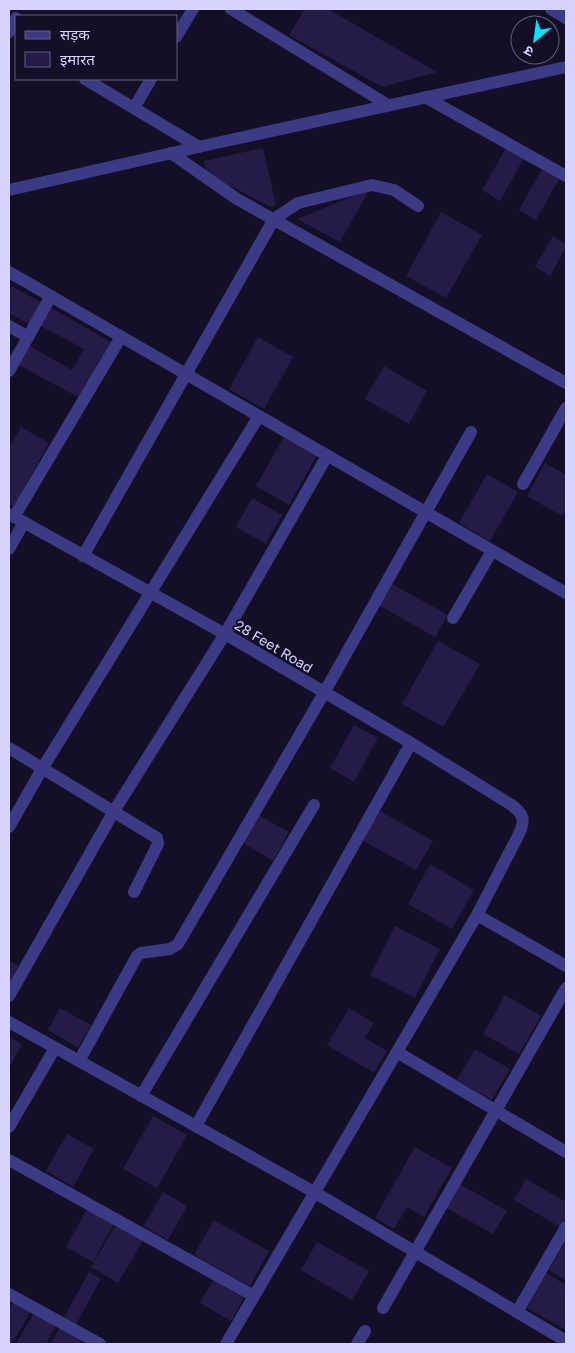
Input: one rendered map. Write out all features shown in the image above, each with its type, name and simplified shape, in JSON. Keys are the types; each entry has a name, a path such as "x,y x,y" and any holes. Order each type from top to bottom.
{"street":[{"path":"178,34 193,9"},
{"path":"231,9 388,105"},
{"path":"551,9 566,18"},
{"path":"9,33 15,21"},
{"path":"9,190 566,67"},
{"path":"87,80 199,147"},
{"path":"134,108 150,80"},
{"path":"425,97 566,176"},
{"path":"171,153 238,199 274,220 566,383"},
{"path":"83,556 274,220 298,203 372,185 394,190 418,206"},
{"path":"9,272 566,593"},
{"path":"9,371 51,296"},
{"path":"9,326 28,337"},
{"path":"9,549 16,517 121,337"},
{"path":"523,484 566,408"},
{"path":"9,827 42,769 259,416"},
{"path":"79,1061 137,956 141,953 170,949 178,944 324,693 471,432"},
{"path":"9,996 114,811 225,634 327,456"},
{"name":"28 Feet Road","path":"16,517 225,634 410,743 519,811 524,820 523,827 477,915"},
{"path":"453,618 492,550"},
{"path":"196,1126 410,743"},
{"path":"9,748 154,836 158,841 156,848 134,892"},
{"path":"141,1096 314,805"},
{"path":"226,1344 477,915 566,966"},
{"path":"383,1308 566,988"},
{"path":"9,1022 314,1192 566,1341"},
{"path":"9,1127 55,1048"},
{"path":"397,1052 566,1152"},
{"path":"9,1160 254,1296"},
{"path":"517,1312 566,1227"},
{"path":"9,1294 100,1344"},
{"path":"357,1344 364,1331"}],"building":[{"path":"305,9 328,9 437,72 382,87 289,35"},
{"path":"263,148 276,205 271,207 207,174 204,161"},
{"path":"506,148 524,158 500,201 482,190"},
{"path":"542,169 559,179 536,220 519,210"},
{"path":"369,190 340,242 297,219"},
{"path":"441,212 482,235 446,298 406,276"},
{"path":"553,236 566,244 566,247 550,276 535,267"},
{"path":"12,286 44,304 32,326 9,313 9,292"},
{"path":"49,307 111,342 80,398 17,364 28,345 72,370 84,349 39,325"},
{"path":"258,337 293,357 264,409 229,389"},
{"path":"384,366 427,391 409,424 365,399"},
{"path":"21,427 49,443 14,506 9,504 9,449"},
{"path":"284,437 317,455 289,505 256,486"},
{"path":"545,463 566,475 566,509 562,516 527,496"},
{"path":"487,474 518,492 490,541 459,523"},
{"path":"252,498 282,515 266,544 236,527"},
{"path":"392,584 448,615 435,637 380,606"},
{"path":"438,641 480,664 443,727 402,704"},
{"path":"354,725 378,738 354,782 330,768"},
{"path":"375,808 433,841 416,870 358,838"},
{"path":"258,815 289,832 273,861 243,843"},
{"path":"430,864 474,890 452,929 408,904"},
{"path":"395,926 440,949 415,998 370,975"},
{"path":"9,960 19,966 9,985"},
{"path":"505,995 541,1016 519,1054 483,1034"},
{"path":"60,1008 91,1025 78,1048 48,1030"},
{"path":"349,1008 374,1023 365,1038 387,1051 374,1073 327,1045"},
{"path":"9,1037 22,1044 9,1068"},
{"path":"475,1049 510,1069 492,1100 457,1080"},
{"path":"153,1116 187,1135 157,1188 123,1169"},
{"path":"67,1134 94,1149 73,1187 46,1171"},
{"path":"415,1147 452,1168 424,1217 407,1207 394,1229 375,1218"},
{"path":"526,1179 566,1202 566,1216 560,1227 514,1200"},
{"path":"460,1184 507,1211 493,1234 446,1208"},
{"path":"163,1192 187,1206 168,1240 144,1226"},
{"path":"88,1207 115,1222 93,1262 66,1247"},
{"path":"214,1220 269,1251 250,1286 194,1255"},
{"path":"117,1223 144,1239 118,1283 91,1267"},
{"path":"566,1240 566,1280 549,1270"},
{"path":"317,1242 369,1271 352,1300 301,1270"},
{"path":"89,1272 101,1279 74,1328 62,1321"},
{"path":"546,1273 566,1285 566,1330 527,1308"},
{"path":"213,1280 244,1298 231,1321 200,1303"},
{"path":"13,1301 31,1311 12,1344 10,1344 9,1310"},
{"path":"35,1311 57,1324 46,1344 16,1344"},
{"path":"61,1325 83,1338 79,1344 51,1344"}]}
